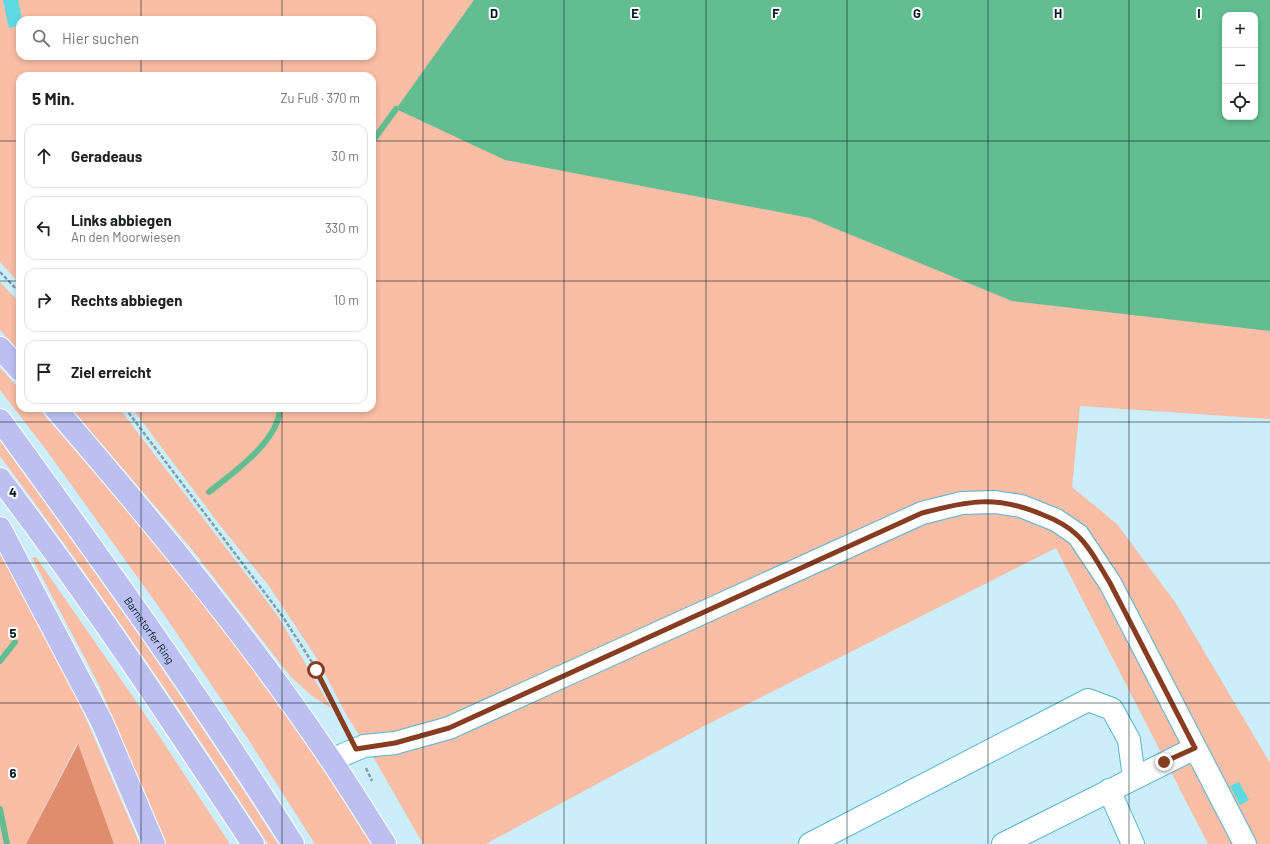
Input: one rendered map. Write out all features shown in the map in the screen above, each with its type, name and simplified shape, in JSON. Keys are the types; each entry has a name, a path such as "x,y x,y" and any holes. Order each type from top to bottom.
{"highway":[{"path":"0,348 16,366"},
{"path":"58,412 139,506 211,597 331,760 385,844"},
{"name":"Barnstorfer Ring","path":"0,420 157,637 232,748 293,844"},
{"path":"0,479 42,534 126,651 253,844"},
{"path":"0,528 102,722 154,844"}],"street":[{"path":"331,760 356,749 395,743 449,728 922,513 962,503 995,502 1028,508 1056,520 1078,535 1110,583 1245,844"},
{"path":"810,844 1088,700 1112,709 1129,740 1134,778"},
{"path":"1003,844 1195,748"},
{"path":"1109,790 1133,844"}],"path":[{"path":"0,272 16,289"},
{"path":"128,412 284,617 316,670 374,784"}],"shaded area":[{"path":"0,0 1270,0 1270,419 1080,406 1072,487 1117,524 1175,602 1270,763 1270,844 1208,844 1056,548 708,724 486,844 423,844 371,753 347,716 316,657 269,586 219,524 135,412 376,412 376,72 16,72 16,280 0,262"},
{"path":"474,0 1270,0 1270,331 1012,301 810,218 505,160 396,109"},
{"path":"0,282 16,299 16,348 0,330"},
{"path":"0,368 16,385 16,411 0,390"},
{"path":"17,412 41,412 165,556 272,694 375,844 315,844 248,739 161,610 47,451"},
{"path":"74,412 122,412 278,616 331,708 312,696 291,677 190,547"},
{"path":"0,441 142,640 245,792 278,844 268,844 137,648 0,456"},
{"path":"0,552 65,670 140,844 114,844 77,744 26,844 0,844"},
{"path":"36,557 140,707 230,844 165,844 99,685 32,558"},
{"path":"78,744 114,844 26,844"}],"building":[{"path":"3,0 18,0 21,16 16,16 16,26 9,28"},
{"path":"1239,782 1249,800 1240,805 1230,786"}],"waterway":[{"path":"376,136 396,109"},
{"path":"209,492 242,466 263,444 272,432 278,420 279,412"},
{"path":"0,661 15,642"},
{"path":"0,809 7,844"}],"route":[{"path":"316,670 356,749 364,746 395,743 449,728 922,513 962,503 995,502 1021,506 1056,520 1078,535 1110,583 1195,748 1164,762"}]}
